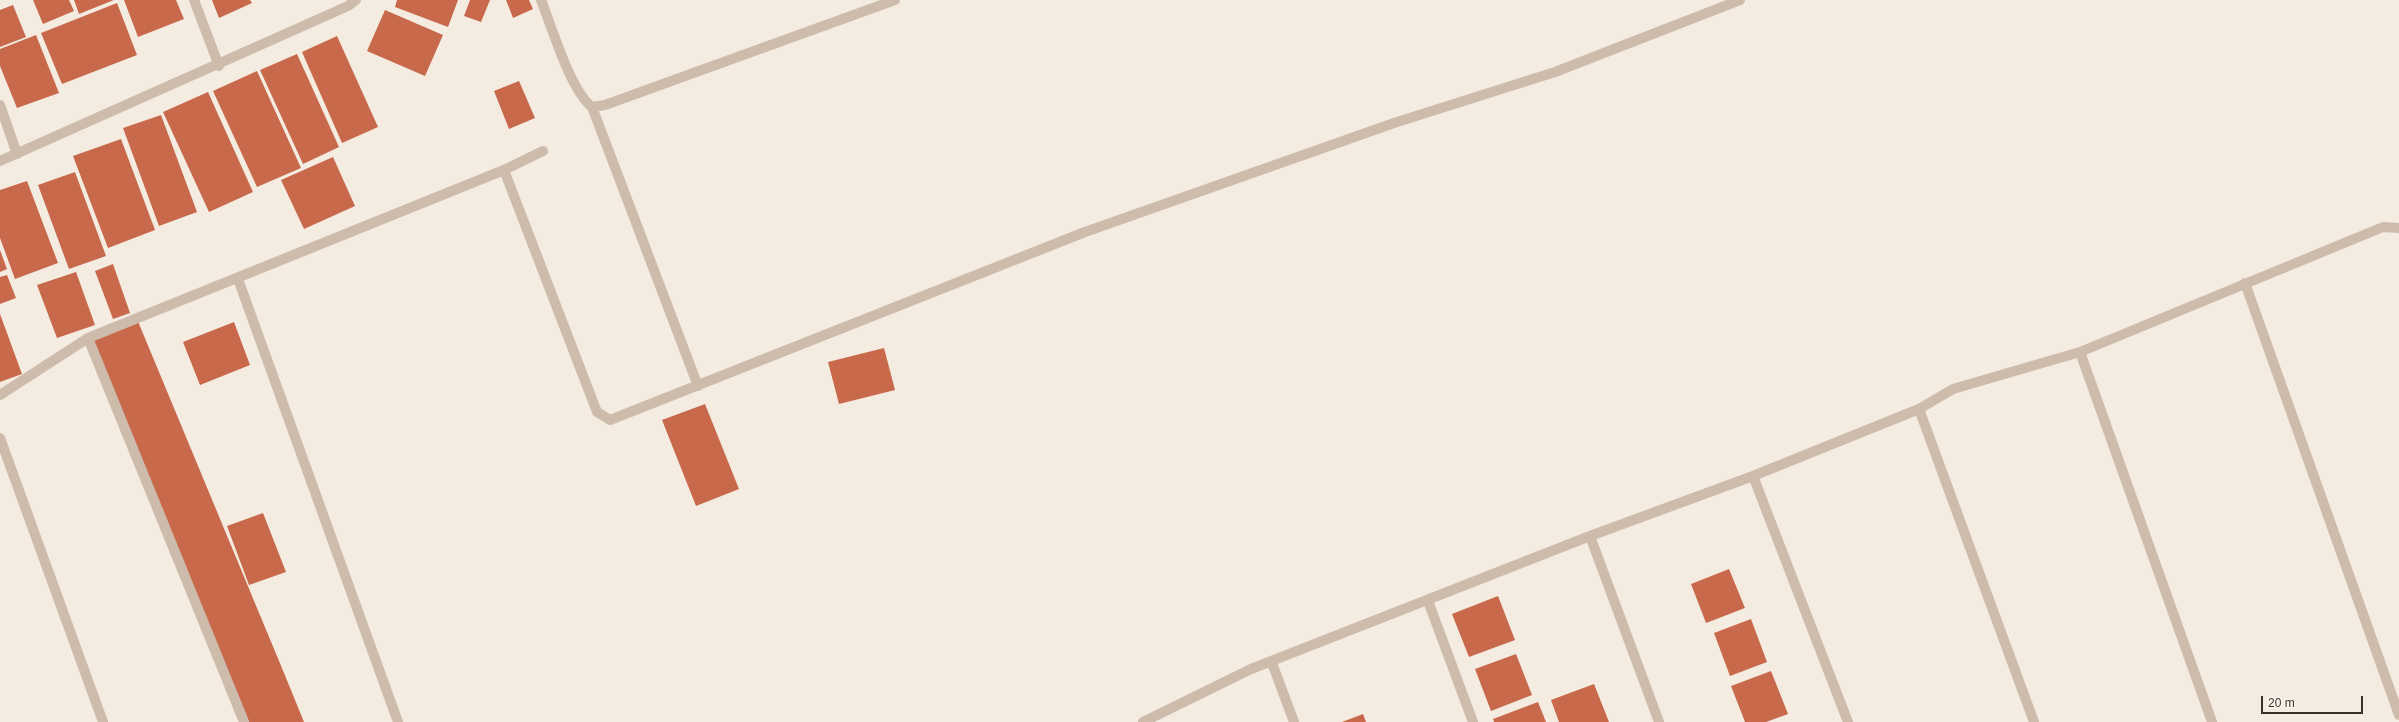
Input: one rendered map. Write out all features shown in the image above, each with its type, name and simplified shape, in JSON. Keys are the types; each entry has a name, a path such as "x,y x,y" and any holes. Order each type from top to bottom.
{"street":[{"path":"194,0 218,66"},
{"path":"0,161 218,66 348,6 356,0"},
{"path":"541,0 575,84 586,102 592,107 698,386"},
{"path":"592,107 605,105 895,0"},
{"path":"504,170 597,412 610,420 1085,232 1394,123 1555,72 1740,0"},
{"path":"0,105 17,154"},
{"path":"0,395 88,338 238,279 504,170 543,152"},
{"path":"1143,722 1251,669 1272,663 1590,536 1753,476 1918,409 1953,389 2080,352 2383,227 2399,228"},
{"path":"238,279 398,722"},
{"path":"2245,283 2399,715"},
{"path":"88,338 244,722"},
{"path":"2080,352 2212,722"},
{"path":"1918,409 2034,722"},
{"path":"0,438 103,722"},
{"path":"1753,476 1848,722"},
{"path":"1590,536 1659,722"},
{"path":"1428,600 1473,722"},
{"path":"1272,663 1294,722"}],"building":[{"path":"33,0 69,0 74,11 43,24"},
{"path":"74,0 114,0 79,14"},
{"path":"124,0 176,0 184,19 138,37"},
{"path":"212,0 250,0 252,3 219,18"},
{"path":"397,0 458,0 448,27 395,7"},
{"path":"470,0 490,0 481,22 464,16"},
{"path":"506,0 529,0 533,9 513,18"},
{"path":"117,3 137,55 62,84 41,33"},
{"path":"13,5 26,37 0,47 0,10"},
{"path":"385,10 443,35 425,76 367,51"},
{"path":"36,35 59,93 17,108 0,66 0,49"},
{"path":"337,36 378,127 342,143 302,52"},
{"path":"297,54 339,147 303,164 260,70"},
{"path":"257,71 301,168 257,187 213,91"},
{"path":"519,81 535,118 509,129 494,91"},
{"path":"208,92 253,192 209,212 163,112"},
{"path":"161,115 197,212 159,226 123,128"},
{"path":"121,139 155,230 108,248 73,156"},
{"path":"333,157 355,206 304,229 281,180"},
{"path":"75,172 106,256 69,269 38,185"},
{"path":"27,181 58,263 15,279 0,238 0,190"},
{"path":"0,250 7,269 0,272"},
{"path":"113,264 130,313 113,319 95,271"},
{"path":"76,272 95,325 57,338 37,285"},
{"path":"7,275 16,298 0,304 0,277"},
{"path":"0,314 22,374 0,382"},
{"path":"137,319 304,722 249,722 90,338"},
{"path":"234,322 250,365 200,385 183,342"},
{"path":"884,348 895,390 839,404 828,362"},
{"path":"705,404 739,489 696,506 662,420"},
{"path":"263,513 286,572 249,585 227,526"},
{"path":"1729,569 1745,608 1706,623 1691,584"},
{"path":"1498,596 1515,640 1469,657 1452,614"},
{"path":"1751,619 1767,662 1730,676 1714,633"},
{"path":"1516,654 1532,695 1491,711 1475,669"},
{"path":"1771,671 1788,714 1766,722 1745,722 1731,686"},
{"path":"1594,684 1609,722 1559,722 1551,700"},
{"path":"1538,702 1546,722 1494,722 1493,719"},
{"path":"1363,714 1366,722 1342,722"}]}
